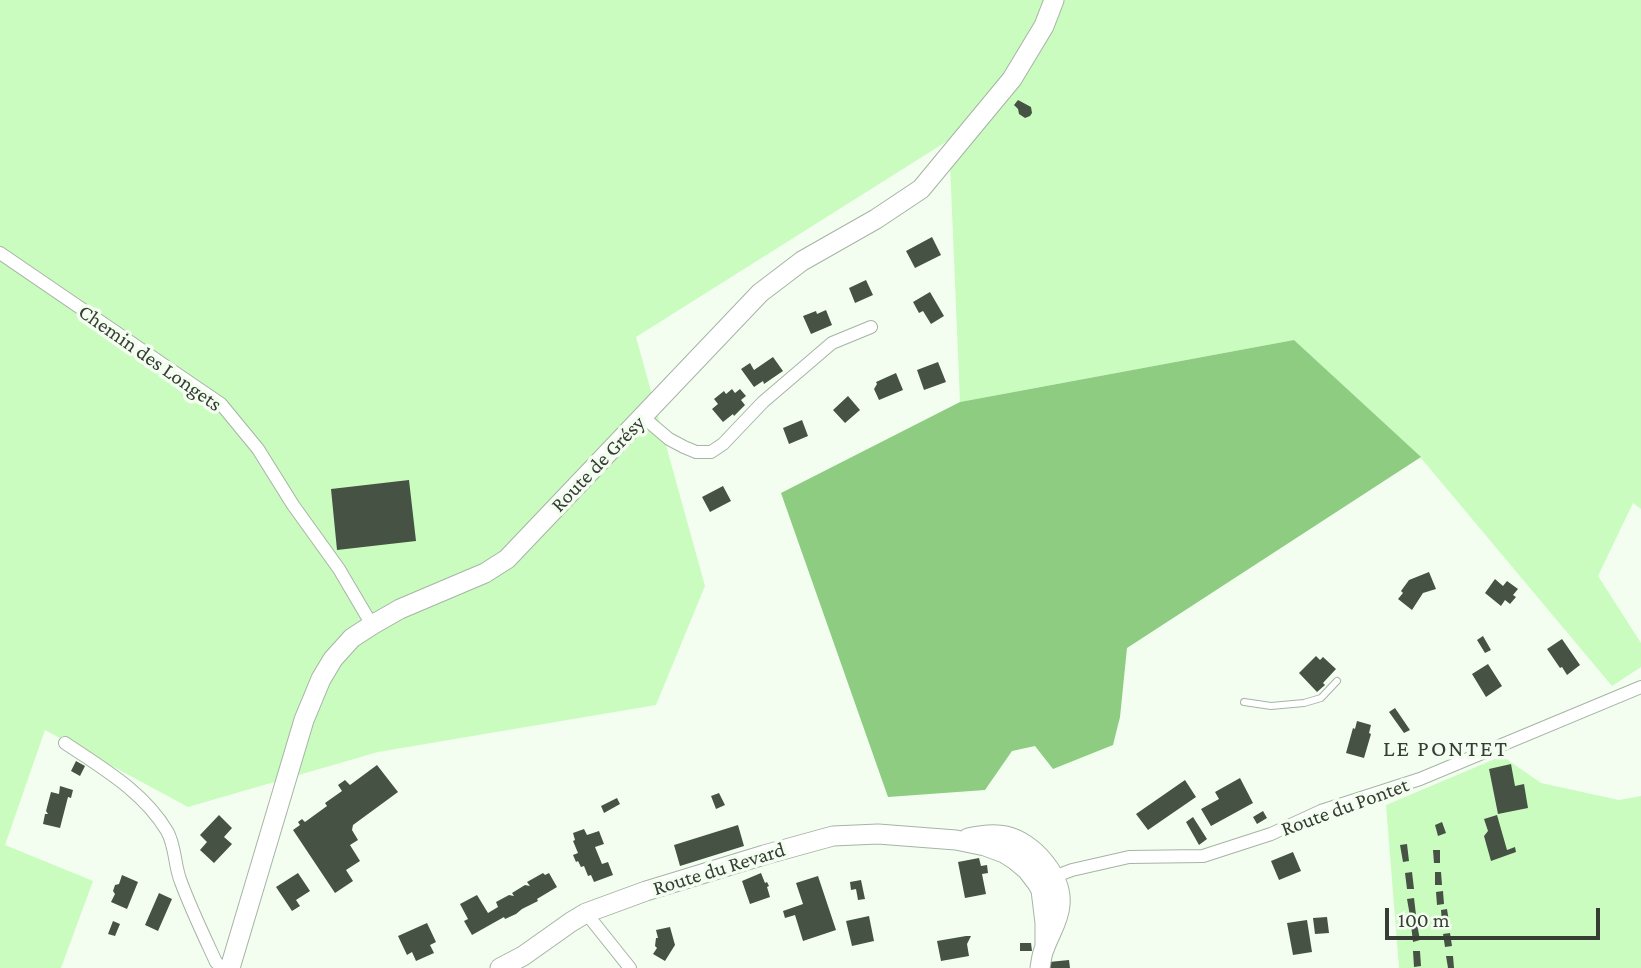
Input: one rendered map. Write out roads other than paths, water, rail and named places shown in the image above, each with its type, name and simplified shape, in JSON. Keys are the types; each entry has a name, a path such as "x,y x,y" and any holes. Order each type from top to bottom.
{"main road":[{"name":"Route de Grésy","path":"230,968 312,697 333,659 352,638 372,625 400,609 485,573 507,559 760,293 802,261 876,219 921,189 1012,79 1044,26 1054,0"},
{"name":"Route du Revard","path":"500,968 523,956 586,913 646,891 833,836 878,834 956,840 995,834 1009,836 1038,855 1046,879"},
{"path":"1040,968 1060,905 1059,892 1046,879"}],"street":[{"name":"Chemin des Longets","path":"0,253 221,404 258,449 293,505 339,569 372,625"},
{"path":"643,417 669,439 684,447 696,452 710,452 723,444 763,402 832,342 871,327"},
{"name":"Route du Pontet","path":"1046,879 1072,870 1129,858 1203,856 1271,834 1321,811 1420,779 1641,687"},
{"path":"65,743 127,785 166,830 174,845 179,880 216,962 222,968"},
{"path":"586,913 630,968"}],"lane":[{"path":"1244,702 1271,706 1304,703 1321,698 1337,681"}],"district":[{"name":"LE PONTET","path":"1446,749"}]}
